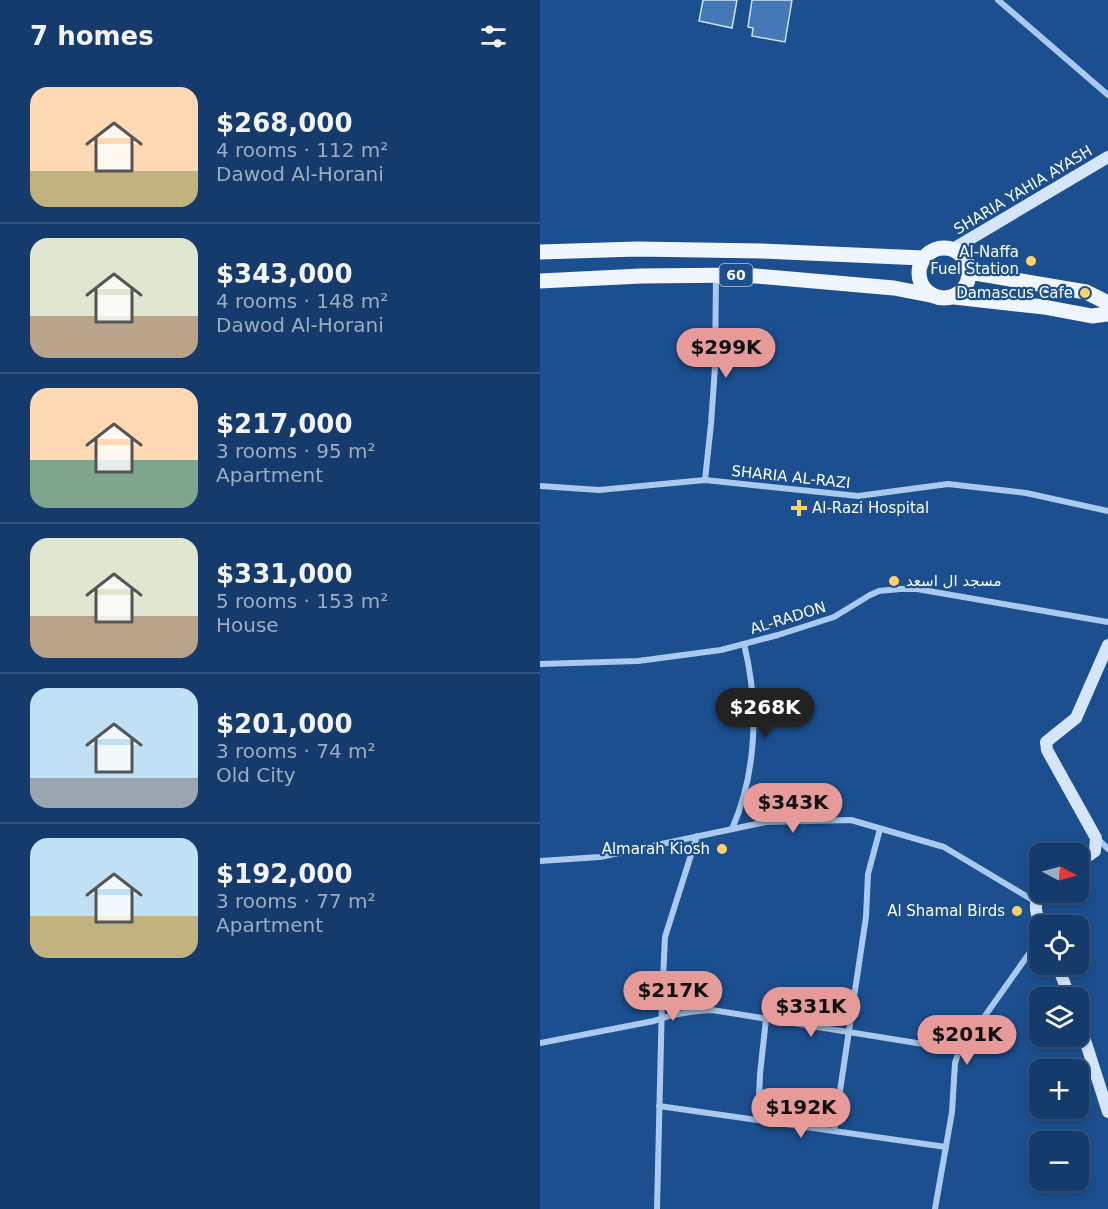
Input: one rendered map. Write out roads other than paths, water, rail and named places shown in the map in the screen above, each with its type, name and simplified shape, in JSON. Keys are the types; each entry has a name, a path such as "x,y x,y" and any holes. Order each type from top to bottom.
{"main road":[{"path":"954,297 961,292 969,277 966,260 953,249 945,247 929,252 919,266 919,282 924,290 938,298 954,297 1044,307 1092,316 1108,314"},
{"name":"60","path":"540,252 638,249 717,250 923,258"},
{"path":"969,272 1086,292 1108,303"},
{"name":"60","path":"540,281 641,276 745,275 884,287 930,295"}],"street":[{"path":"998,0 1108,95"},
{"name":"SHARIA YAHIA AYASH","path":"953,249 1108,157"},
{"path":"705,480 715,367 716,276"},
{"name":"SHARIA AL-RAZI","path":"540,486 599,490 705,480 858,496 948,484 1026,493 1108,511"},
{"name":"AL-RADON","path":"540,664 638,661 721,650 834,617 879,591 900,589 925,591 1108,622"},
{"path":"732,829 748,775 754,724 750,673 744,644"},
{"path":"1108,645 1076,718 1046,742 1047,750 1096,838 1108,849"},
{"path":"540,861 600,857 766,822 851,820 944,847 1029,892"},
{"path":"834,1131 866,916 868,874 880,829"},
{"path":"657,1209 665,937 697,837"},
{"path":"1089,855 1095,851 1096,838"},
{"path":"935,1209 952,1112 955,1063 960,1050 1029,953"},
{"path":"540,1044 661,1018 712,1010 960,1050"},
{"path":"758,1120 766,1019"},
{"path":"1088,1047 1108,1112"},
{"path":"659,1106 946,1147"}],"place":[{"name":"Al-Naffa Fuel Station","path":"1031,261"},
{"name":"Damascus Cafe","path":"1085,293"},
{"name":"Al-Razi Hospital","path":"799,508"},
{"name":"مسجد ال اسعد","path":"894,581"},
{"name":"Almarah Kiosh","path":"722,849"},
{"name":"Al Shamal Birds","path":"1017,911"}]}
